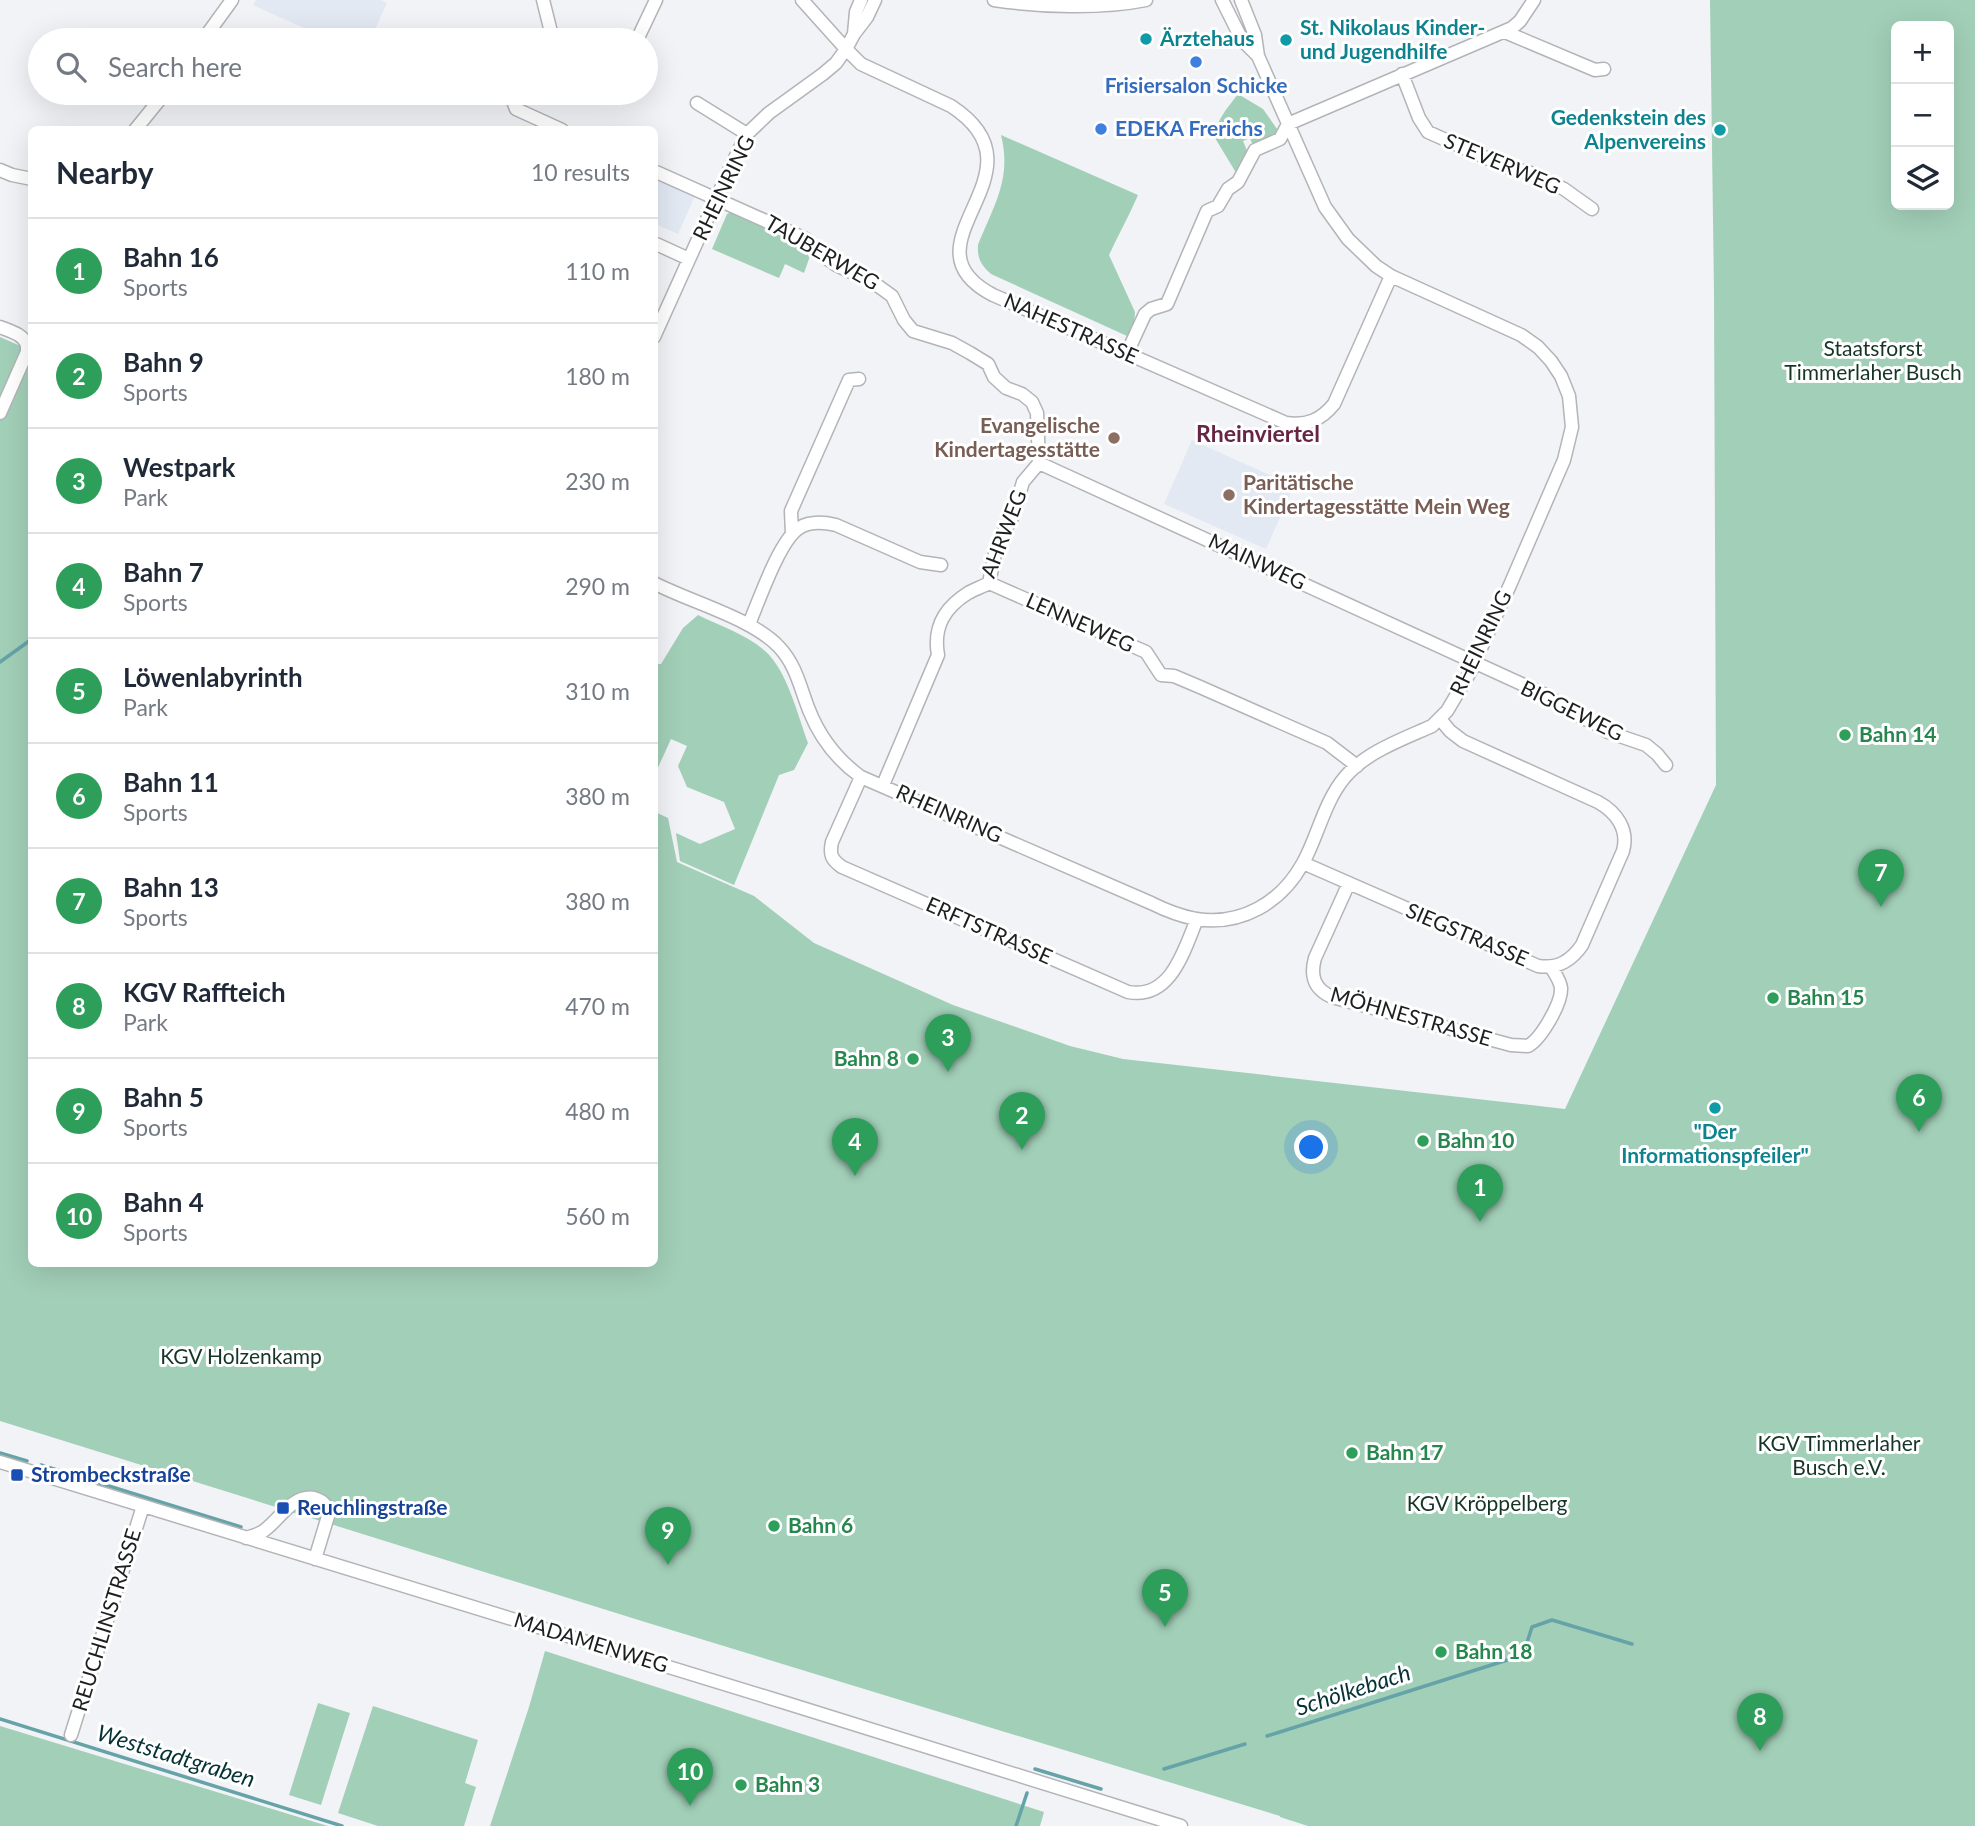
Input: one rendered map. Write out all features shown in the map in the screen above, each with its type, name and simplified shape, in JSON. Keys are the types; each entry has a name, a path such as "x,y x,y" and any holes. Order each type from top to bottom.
{"street":[{"path":"212,28 232,0"},
{"path":"543,0 550,28"},
{"path":"643,28 656,0"},
{"name":"NAHESTRASSE","path":"802,0 862,64 951,106 964,114 980,133 985,144 987,167 980,195 961,236 959,254 962,268 971,281 993,295 1286,423 1305,424 1323,416 1334,404 1391,276"},
{"name":"RHEINRING","path":"854,34 856,12 861,0"},
{"name":"RHEINRING","path":"658,328 747,134 769,113 823,74 846,49 876,0"},
{"path":"994,0 1072,5 1146,0"},
{"name":"RHEINRING","path":"1222,0 1242,40 1258,57"},
{"name":"RHEINRING","path":"658,585 749,625 773,641 795,671 821,736 841,761 861,777 1172,913 1197,919 1231,919 1261,908 1284,889 1303,863 1344,778 1374,754 1432,726 1454,700 1514,575 1564,460 1572,427 1569,396 1561,376 1538,347 1521,335 1391,276 1362,254 1334,222 1317,191 1258,57 1255,35 1241,0"},
{"path":"1127,353 1145,314 1167,304 1207,211 1218,206 1228,189 1238,183 1255,150 1280,139 1288,124 1505,32 1520,21 1534,0"},
{"path":"1505,32 1595,70 1604,69"},
{"name":"STEVERWEG","path":"1402,74 1419,118 1428,132 1509,168 1564,188 1592,209"},
{"path":"697,103 747,134"},
{"path":"138,126 155,105"},
{"path":"514,105 516,109 553,126"},
{"path":"0,170 28,178"},
{"path":"658,173 716,199"},
{"name":"TAUBERWEG","path":"716,199 806,239 836,265 874,283 892,296 913,331 953,343 988,364 994,377 1006,388 1032,402 1037,413 1039,463"},
{"path":"658,245 689,259"},
{"path":"0,327 21,336 28,344"},
{"path":"0,413 28,349"},
{"path":"792,534 791,510 849,380 859,379"},
{"name":"AHRWEG","path":"883,785 938,655 935,641 940,621 955,603 989,583 997,544 1013,516 1023,482 1039,463"},
{"name":"MAINWEG","path":"1039,463 1474,662"},
{"path":"749,625 781,550 792,534 808,524 822,522 836,525 920,562 941,565"},
{"name":"LENNEWEG","path":"989,583 1146,652 1161,675 1174,676 1327,743 1357,766"},
{"name":"BIGGEWEG","path":"1474,662 1550,697 1562,708 1608,732 1646,745 1666,765"},
{"name":"SIEGSTRASSE","path":"1303,863 1538,966 1564,964 1582,945 1623,851 1625,834 1621,822 1598,802 1463,741 1440,719"},
{"name":"ERFTSTRASSE","path":"861,777 832,842 830,851 833,861 1128,992 1153,991 1163,984 1178,964 1197,919"},
{"name":"MÖHNESTRASSE","path":"1349,883 1313,967 1313,976 1320,991 1332,997 1511,1045 1528,1046 1539,1037 1560,995 1559,981 1551,967"},
{"name":"MADAMENWEG","path":"0,1463 1181,1826"},
{"path":"246,1538 264,1531 301,1498 318,1499 327,1507 329,1513 315,1559"},
{"name":"REUCHLINSTRASSE","path":"71,1735 143,1506"}],"shaded area":[{"path":"256,0 380,0 387,3 376,28 304,28 253,5"},
{"path":"658,179 695,196 678,234 658,225"},
{"name":"Paritätische Kindertagesstätte Mein Weg","path":"1192,440 1294,486 1266,549 1164,504"}],"green space":[{"path":"1710,0 1975,0 1975,1826 1308,1826 0,1421 0,337 28,349 28,1267 658,1267 658,813 668,818 677,862 754,896 814,943 953,1005 1070,1046 1123,1059 1565,1109 1716,785"},
{"path":"1238,94 1263,109 1282,136 1254,148 1250,138 1243,141 1248,153 1238,176 1212,133"},
{"path":"1001,135 1138,195 1109,255 1135,312 1134,326 1127,336 991,274 982,264 978,245 1003,179 1004,151"},
{"path":"733,211 774,228 802,245 811,253 804,273 785,264 779,278 712,249 727,214"},
{"path":"698,615 750,640 765,651 780,670 808,743 794,770 779,775 734,885 680,861 676,833 700,844 735,829 724,802 687,787 678,766 687,746 671,739 658,767 658,664 661,664 683,628"},
{"path":"545,1651 1044,1812 1040,1826 490,1826"},
{"path":"318,1703 350,1713 321,1805 289,1795"},
{"path":"373,1706 478,1740 465,1783 476,1787 464,1826 378,1826 338,1813"},
{"path":"0,1726 328,1826 0,1826"}],"waterway":[{"path":"0,662 28,642"},
{"path":"0,1453 27,1461"},
{"path":"41,1465 241,1527"},
{"name":"Schölkebach","path":"1267,1736 1523,1655 1532,1627 1552,1620 1632,1644"},
{"name":"Weststadtgraben","path":"0,1719 342,1826"},
{"name":"Schölkebach","path":"1164,1769 1245,1744"},
{"name":"Schölkebach","path":"1035,1769 1101,1789"},
{"name":"Schölkebach","path":"1016,1826 1027,1793"}],"place":[{"name":"Ärztehaus","path":"1146,39"},
{"name":"St. Nikolaus Kinder- und Jugendhilfe","path":"1286,40"},
{"name":"Frisiersalon Schicke","path":"1196,62"},
{"name":"EDEKA Frerichs","path":"1101,129"},
{"name":"Gedenkstein des Alpenvereins","path":"1720,130"},
{"name":"Evangelische Kindertagesstätte","path":"1114,438"},
{"name":"Paritätische Kindertagesstätte Mein Weg","path":"1229,495"},
{"name":"Bahn 14","path":"1845,735"},
{"name":"Bahn 13","path":"1881,907"},
{"name":"Bahn 15","path":"1773,998"},
{"name":"Bahn 8","path":"913,1059"},
{"name":"Westpark","path":"948,1072"},
{"name":"\"Der Informationspfeiler\"","path":"1715,1108"},
{"name":"Bahn 11","path":"1919,1132"},
{"name":"Bahn 10","path":"1423,1141"},
{"name":"Bahn 9","path":"1022,1150"},
{"name":"Bahn 7","path":"855,1176"},
{"name":"Bahn 16","path":"1480,1222"},
{"name":"Bahn 17","path":"1352,1453"},
{"name":"Strombeckstraße","path":"17,1475"},
{"name":"Reuchlingstraße","path":"283,1508"},
{"name":"Bahn 6","path":"774,1526"},
{"name":"Bahn 5","path":"668,1565"},
{"name":"Löwenlabyrinth","path":"1165,1627"},
{"name":"Bahn 18","path":"1441,1652"},
{"name":"KGV Raffteich","path":"1760,1751"},
{"name":"Bahn 3","path":"741,1785"},
{"name":"Bahn 4","path":"690,1806"}],"district":[{"name":"Rheinviertel","path":"1258,434"}],"park label":[{"name":"Staatsforst Timmerlaher Busch","path":"1873,361"},
{"name":"KGV Holzenkamp","path":"241,1357"},
{"name":"KGV Timmerlaher Busch e.V.","path":"1839,1456"},
{"name":"KGV Kröppelberg","path":"1487,1504"}]}
